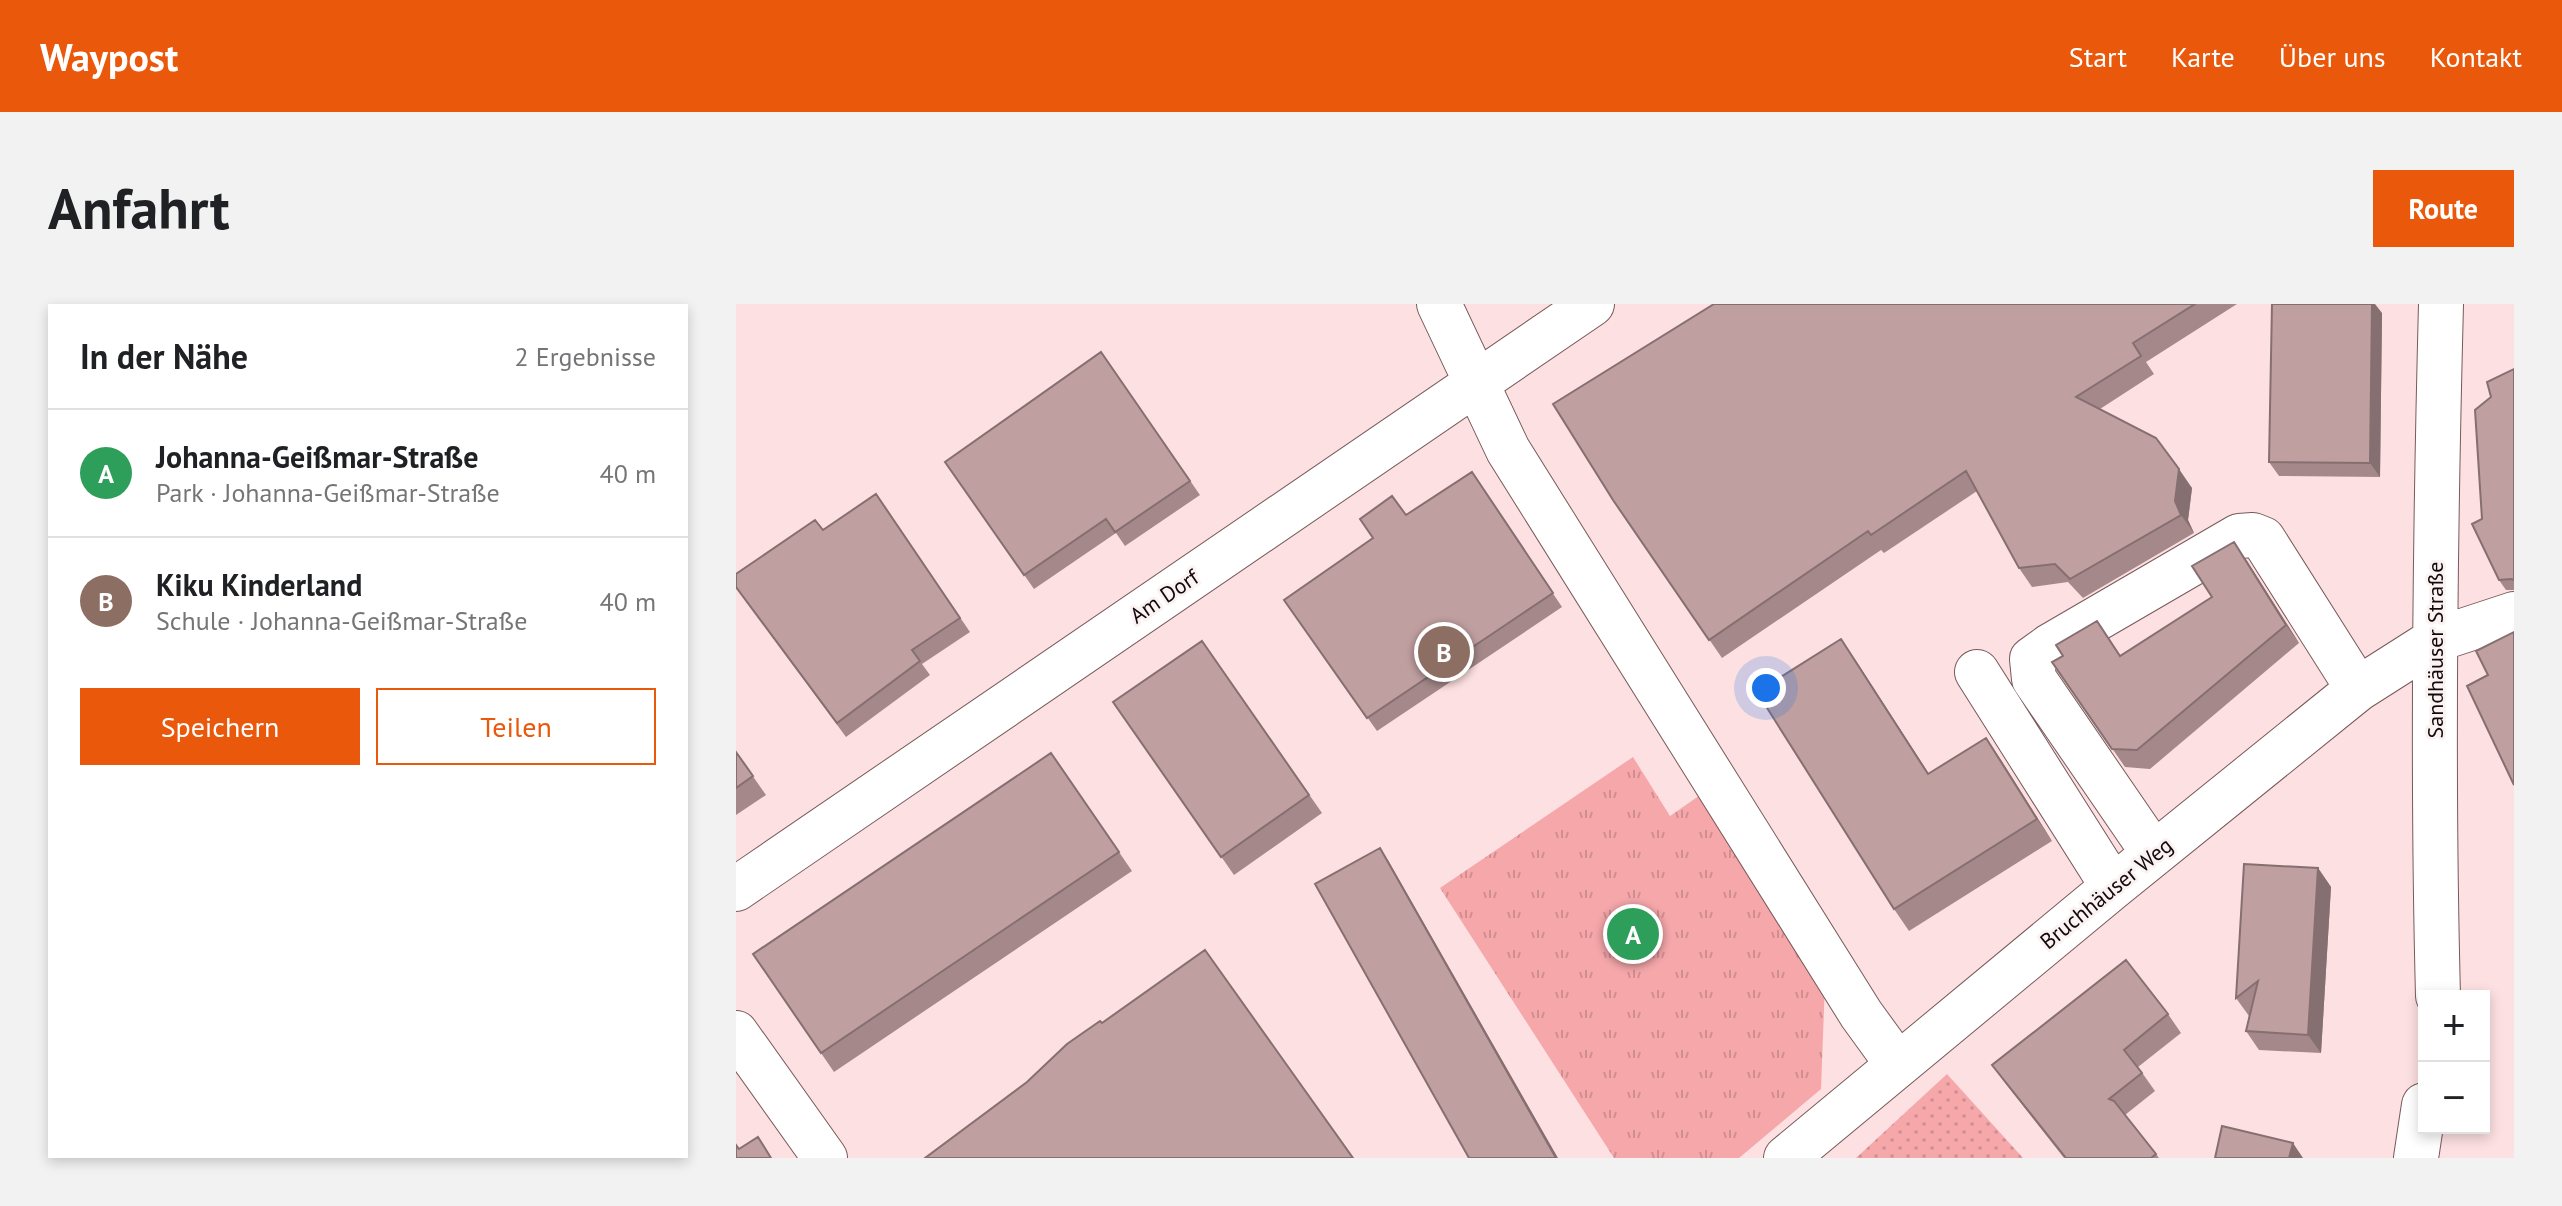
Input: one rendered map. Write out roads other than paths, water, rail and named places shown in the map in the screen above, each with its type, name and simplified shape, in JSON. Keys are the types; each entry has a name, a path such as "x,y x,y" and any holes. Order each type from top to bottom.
{"street":[{"path":"1439,304 1508,450 1861,1014 1898,1065"},
{"name":"Am Dorf","path":"736,889 1592,304"},
{"name":"Sandhäuser Straße","path":"2438,990 2435,542 2441,304"},
{"path":"2154,854 2034,679 2032,659 2239,536 2253,535 2263,539 2358,689"},
{"name":"Bruchhäuser Weg","path":"1786,1158 2358,689 2435,640 2514,614"},
{"path":"1977,672 2113,887"},
{"path":"736,1033 825,1158"},
{"path":"2416,1158 2420,1134"}],"place":[{"name":"Kiku Kinderland","path":"1444,652"},
{"name":"Johanna-Geißmar-Straße","path":"1633,934"}]}
